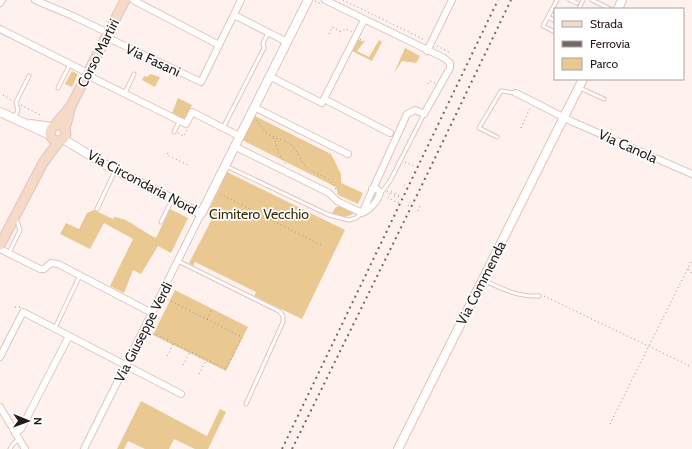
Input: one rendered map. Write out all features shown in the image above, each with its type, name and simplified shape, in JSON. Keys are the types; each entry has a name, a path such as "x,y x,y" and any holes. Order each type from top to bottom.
{"main road":[{"name":"Corso Martiri","path":"0,246 43,163 55,134 71,106 125,0"},
{"name":"Corso Martiri","path":"55,134 66,134 65,129 71,106"}],"street":[{"name":"Via Fasani","path":"34,0 73,16 107,35 201,82 219,46"},
{"path":"133,0 219,46 241,0"},
{"name":"Via Circondaria Nord","path":"0,112 23,123 55,134 116,170 201,214 308,0"},
{"path":"325,0 448,60 450,63 450,68 424,114 413,110 407,114 362,213"},
{"path":"427,51 452,0"},
{"path":"234,15 287,42"},
{"path":"269,76 322,103 364,20"},
{"path":"0,29 186,124 192,112 239,136"},
{"name":"Via Commenda","path":"398,449 582,80"},
{"path":"516,93 564,117"},
{"path":"324,99 390,133"},
{"path":"252,110 348,154"},
{"name":"Via Canola","path":"564,117 692,174"},
{"path":"234,146 329,194 337,201 362,213 367,212 379,197 380,192 377,189 372,189"},
{"name":"Via Giuseppe Verdi","path":"84,449 201,214"},
{"path":"0,249 40,269 44,269 49,263 56,263 152,313"},
{"path":"0,357 22,312 181,394"},
{"path":"16,433 21,429 69,336"},
{"path":"0,408 25,449"}],"lane":[{"path":"554,32 543,26 557,0"},
{"path":"570,0 576,3"},
{"path":"592,0 608,8"},
{"path":"548,17 554,20"},
{"path":"223,128 264,48 263,43 268,32"},
{"path":"58,88 70,64"},
{"path":"125,94 134,74"},
{"path":"14,119 18,110 16,102 30,76"},
{"path":"578,88 604,99"},
{"path":"497,137 479,128 482,121 501,91 516,93"},
{"path":"379,197 401,160 424,114"},
{"path":"174,132 180,120"},
{"path":"225,165 329,215 349,220 356,218 362,213"},
{"path":"96,209 116,170"},
{"path":"160,222 172,199"},
{"path":"9,253 20,230 15,217"},
{"path":"178,261 279,311 283,316 283,322 246,404"},
{"path":"55,328 80,275"},
{"path":"482,280 510,294 516,293 526,297 539,296"},
{"path":"10,449 12,444 19,439"}],"path":[{"path":"343,0 449,52"},
{"path":"329,34 332,27 340,32 346,29 355,33"},
{"path":"428,84 430,81 436,84"},
{"path":"521,128 533,102"},
{"path":"252,110 272,136 276,142 278,153 286,161"},
{"path":"272,136 279,137 291,145 308,169 325,176 332,183 338,196 337,201"},
{"path":"168,153 167,155 190,166"},
{"path":"401,160 416,167"},
{"path":"212,190 322,245"},
{"path":"391,191 401,198 398,198 390,193 391,191"},
{"path":"390,193 388,198 399,203"},
{"path":"408,206 410,202"},
{"path":"418,211 420,206"},
{"path":"610,424 692,260"},
{"path":"687,269 692,274"},
{"path":"145,328 226,370 242,337 161,296"},
{"path":"539,296 545,296 692,367"},
{"path":"206,319 212,308"},
{"path":"167,356 174,343"},
{"path":"183,365 190,351"},
{"path":"199,374 206,360"}],"green space":[{"path":"358,39 364,42 357,51 369,57 379,40 382,42 372,61 352,51"},
{"path":"405,48 420,56 416,63 402,61 394,73"},
{"path":"72,71 78,74 72,87 65,84"},
{"path":"151,74 160,77 155,87 142,80 144,76 147,77"},
{"path":"178,98 192,105 186,117 182,119 172,113"},
{"path":"255,116 331,154 341,174 341,183 363,193 358,204 338,195 336,187 242,140"},
{"name":"Cimitero Vecchio","path":"227,172 345,230 302,319 254,296 256,292 195,262 193,266 189,263 213,217 207,214"},
{"path":"340,206 356,213 345,217 332,213 336,207"},
{"path":"170,209 188,218 171,253 158,246 141,274 133,270 124,293 110,286 133,239 104,223 90,249 60,234 66,223 79,229 87,213 94,210 113,219 114,217 125,220 156,238"},
{"path":"175,290 248,327 226,371 153,335"},
{"path":"141,401 207,436 220,409 226,412 208,449 195,449 174,439 169,449 145,449 128,441 124,449 117,449"}],"railway":[{"path":"282,449 498,0"},
{"path":"292,449 511,0"}]}
